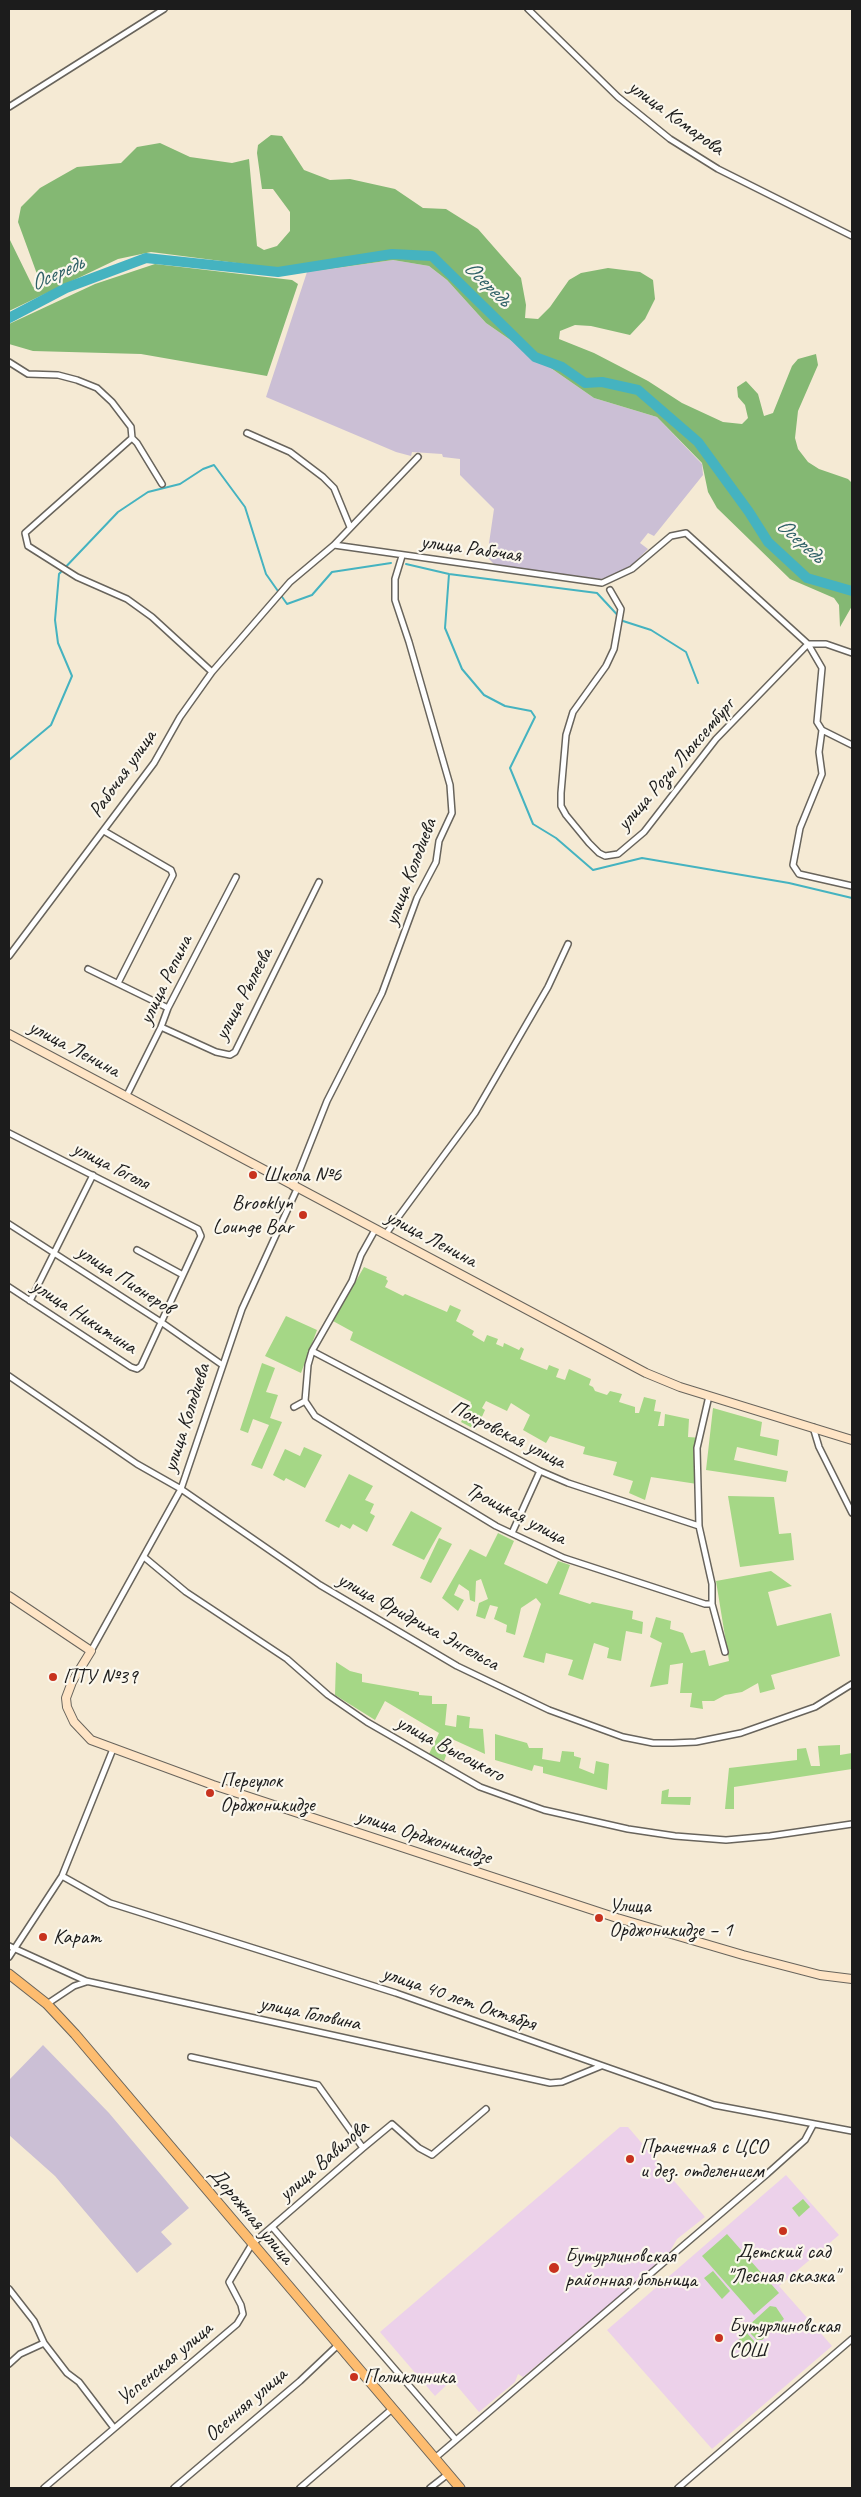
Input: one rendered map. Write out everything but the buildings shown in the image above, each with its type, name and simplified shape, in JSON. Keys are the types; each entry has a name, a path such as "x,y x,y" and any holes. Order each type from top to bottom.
{"main road":[{"name":"улица Ленина","path":"9,1034 295,1188 646,1373 710,1396 852,1440"},
{"path":"9,1596 91,1650"},
{"name":"улица Орджоникидзе","path":"91,1650 68,1690 67,1707 81,1731 91,1740 361,1835 621,1919 743,1956 820,1974 852,1979"},
{"name":"Дорожная улица","path":"9,1974 47,2004 460,2488"}],"street":[{"path":"9,107 164,9"},
{"name":"улица Комарова","path":"528,9 618,97 670,139 718,169 852,236"},
{"path":"9,362 28,374 58,375 97,388 112,402 131,427 132,438 138,443 162,484"},
{"path":"247,433 290,452 323,477 334,488 350,527"},
{"path":"132,438 25,533 28,546 77,577 127,598 152,617 212,672"},
{"path":"334,545 418,456"},
{"name":"улица Рабочая","path":"334,545 602,583 632,570 671,536 686,533 808,644"},
{"name":"Рабочая улица","path":"9,956 154,763 180,717 212,672 290,582 334,545"},
{"name":"улица Колодиева","path":"91,1650 181,1489 221,1364 248,1293 295,1188 327,1101 382,993 417,898 436,862 439,841 452,813 450,786 409,642 395,600 395,579 402,556"},
{"name":"улица Розы Люксембург","path":"610,590 621,609 614,649 606,666 573,712 566,735 561,793 562,806 566,815 589,844 605,856 618,854 644,832 716,739 808,644"},
{"path":"808,644 826,644 852,653"},
{"path":"808,644 822,668 817,722 822,730 852,746"},
{"path":"822,730 820,752 822,774 800,828 793,865 799,874 852,886"},
{"path":"104,831 171,870 173,875 118,983"},
{"name":"улица Репина","path":"126,1097 161,1028 168,1008 236,877"},
{"name":"улица Рылеева","path":"161,1028 216,1052 230,1055 235,1052 319,882"},
{"path":"385,1235 475,1113 548,987 568,944"},
{"path":"88,970 168,1008"},
{"name":"улица Гоголя","path":"9,1132 198,1229"},
{"path":"30,1301 93,1175"},
{"name":"улица Пионеров","path":"9,1224 161,1322 221,1364"},
{"name":"улица Никитина","path":"9,1287 134,1369 141,1366 201,1236 198,1229"},
{"path":"294,1407 304,1401 308,1365 312,1351 352,1281 361,1255 375,1230"},
{"path":"137,1250 183,1275"},
{"name":"Покровская улица","path":"312,1351 540,1472 699,1526"},
{"name":"улица Фридриха Энгельса","path":"9,1376 137,1464 181,1489 320,1585 457,1666 549,1710 623,1737 653,1743 673,1744 696,1742 741,1733 815,1707 852,1684"},
{"path":"710,1396 697,1448 699,1526 712,1584 712,1604 725,1652"},
{"name":"Троицкая улица","path":"304,1401 315,1416 512,1533 564,1558 705,1604 712,1604"},
{"path":"813,1427 819,1447 852,1512"},
{"path":"512,1533 540,1472"},
{"name":"улица Высоцкого","path":"144,1557 186,1592 287,1659 328,1695 413,1750 480,1787 544,1810 628,1830 675,1836 726,1840 770,1836 852,1824"},
{"path":"9,1957 62,1876 113,1749"},
{"name":"улица 40 лет Октября","path":"62,1876 110,1903 396,1993 714,2105 852,2131"},
{"name":"улица Головина","path":"9,1946 86,1982 550,2083 562,2082 602,2066"},
{"path":"47,2004 74,1986 86,1982"},
{"path":"191,2057 318,2085 363,2148"},
{"name":"улица Вавилова","path":"252,2244 273,2228 392,2124 419,2148 432,2155 486,2109"},
{"path":"435,2458 767,2174 805,2140 814,2125"},
{"path":"273,2228 456,2440"},
{"name":"Успенская улица","path":"44,2488 237,2324 243,2314 241,2305 229,2282 252,2244"},
{"path":"9,2289 34,2321 44,2342 67,2373 79,2382 114,2428"},
{"path":"678,2488 852,2339"},
{"path":"9,2364 20,2354 44,2342"},
{"name":"Осенняя улица","path":"174,2488 338,2345"},
{"path":"300,2488 392,2409"},
{"path":"430,2488 448,2474"}],"shaded area":[{"path":"393,260 429,266 447,280 486,323 594,398 657,417 702,464 703,475 654,536 648,533 640,543 648,549 632,565 612,576 601,579 495,565 487,557 494,509 460,475 460,459 443,457 442,454 412,452 411,456 396,452 266,397 307,272"},
{"path":"43,2045 109,2113 189,2208 161,2232 172,2244 137,2273 55,2176 9,2135 9,2080"},
{"name":"Бутурлиновская районная больница","path":"620,2127 628,2127 705,2217 677,2239 669,2253 636,2282 523,2377 518,2374 515,2382 479,2412 452,2380 435,2396 380,2332"},
{"name":"Бутурлиновская СОШ","path":"786,2175 839,2235 779,2286 832,2346 712,2449 607,2330"}],"green space":[{"path":"271,135 282,136 304,170 330,180 350,179 395,189 423,208 446,209 478,229 521,278 526,305 525,318 538,319 550,307 569,280 581,273 608,268 640,272 653,280 655,299 645,319 630,335 591,326 575,325 560,331 559,339 594,353 648,381 682,403 723,422 742,424 748,418 745,405 738,397 737,387 746,381 758,394 764,416 773,413 792,366 798,359 816,354 818,365 798,411 795,438 798,449 808,462 819,469 848,479 852,483 852,606 840,627 839,605 834,598 790,579 717,508 708,492 702,463 657,417 594,398 486,323 447,280 429,266 393,260 307,272 151,252 118,259 9,311 9,238 33,287 41,285 18,222 21,207 40,188 77,167 121,163 137,147 160,143 190,157 232,163 249,159 257,246 264,250 277,246 290,231 290,212 273,189 262,189 257,153 258,145"},
{"path":"155,264 292,280 298,284 267,376 141,354 33,351 9,344 9,324 95,284"},
{"path":"364,1267 387,1277 388,1281 385,1287 403,1296 405,1294 447,1312 450,1305 461,1310 456,1321 474,1331 472,1335 484,1342 487,1335 498,1339 496,1344 503,1347 504,1343 519,1350 521,1347 524,1349 520,1359 547,1370 549,1365 559,1369 556,1377 565,1380 569,1369 591,1379 589,1385 595,1391 607,1395 610,1391 622,1394 619,1402 635,1407 635,1413 639,1413 644,1397 656,1400 654,1411 661,1412 658,1426 664,1426 665,1414 689,1419 688,1437 702,1438 697,1484 651,1477 645,1500 629,1493 633,1481 613,1475 617,1462 583,1454 585,1447 550,1436 546,1443 523,1430 530,1415 511,1403 507,1411 486,1401 482,1408 485,1410 476,1430 461,1422 471,1402 350,1340 353,1332 333,1321"},
{"path":"286,1316 317,1330 301,1373 265,1356"},
{"path":"262,1363 275,1368 266,1392 278,1395 270,1418 282,1422 262,1469 251,1465 269,1425 253,1419 248,1433 240,1430"},
{"path":"713,1408 762,1422 760,1436 779,1440 777,1456 737,1447 734,1460 788,1471 786,1482 706,1470"},
{"path":"304,1447 322,1455 305,1488 286,1478 284,1481 273,1475 285,1449 300,1456"},
{"path":"349,1474 373,1486 365,1500 374,1504 370,1513 375,1516 367,1532 353,1524 350,1529 341,1524 339,1528 325,1521"},
{"path":"728,1496 774,1497 779,1534 791,1533 794,1560 740,1567"},
{"path":"411,1511 442,1528 424,1560 392,1545"},
{"path":"498,1533 514,1541 504,1564 547,1584 558,1561 570,1565 559,1594 590,1604 592,1602 633,1611 632,1619 643,1622 642,1634 626,1631 621,1661 607,1658 609,1648 594,1643 583,1680 568,1675 573,1660 546,1653 544,1663 523,1657 541,1604 536,1598 521,1608 515,1635 506,1632 507,1625 494,1619 498,1607 490,1605 485,1619 476,1616 479,1603 488,1599 481,1579 476,1581 475,1602 470,1600 469,1591 459,1584 454,1595 464,1600 458,1611 442,1598 470,1549 486,1557"},
{"path":"439,1538 452,1544 431,1583 420,1578"},
{"path":"771,1571 792,1586 768,1592 777,1626 831,1613 840,1656 771,1675 775,1689 760,1693 758,1683 742,1692 725,1695 714,1701 702,1701 703,1709 690,1707 692,1693 680,1693 683,1663 670,1665 668,1684 650,1687 662,1643 650,1637 656,1617 671,1621 670,1629 683,1633 691,1653 705,1650 709,1666 729,1661 716,1581"},
{"path":"336,1662 350,1671 362,1674 362,1682 419,1692 419,1695 432,1696 432,1704 447,1704 445,1725 456,1727 457,1715 470,1717 469,1728 483,1729 485,1754 452,1739 444,1761 429,1754 439,1733 385,1701 375,1720 335,1695"},
{"path":"495,1734 527,1743 529,1748 543,1748 542,1759 560,1762 562,1751 574,1752 574,1756 581,1758 579,1768 594,1774 596,1761 609,1764 607,1790 543,1773 543,1767 534,1765 532,1771 495,1760"},
{"path":"840,1745 840,1755 852,1753 852,1769 734,1787 734,1809 725,1809 729,1768 797,1760 797,1749 806,1748 811,1766 820,1766 818,1746"},
{"path":"669,1789 668,1797 691,1797 690,1805 661,1804 662,1791"},
{"path":"803,2199 810,2207 799,2217 792,2208"},
{"path":"727,2234 779,2293 754,2315 702,2256"},
{"path":"713,2271 730,2291 722,2299 704,2278"},
{"path":"770,2306 776,2307 784,2319 762,2340 757,2340 748,2331 748,2326"},
{"path":"747,2333 762,2350 752,2359 737,2341"}],"waterway":[{"name":"Осередь","path":"9,318 66,288 146,258 278,272 392,254 432,256 535,357 562,367 585,383 602,382 638,390 698,442 749,512 768,542 807,578 852,591"},
{"path":"9,760 51,725 72,676 58,643 55,620 59,574 118,512 148,492 180,484 203,469 214,465 245,507 266,574 287,604 312,595 332,572 391,563"},
{"path":"406,564 449,574 597,593 623,621 651,630 686,652 698,683"},
{"path":"449,574 445,628 462,669 484,695 505,706 531,711 535,717 510,768 533,824 556,838 593,870 642,858 789,883 852,898"}],"place":[{"name":"Школа №6","path":"253,1175"},
{"name":"Brooklyn Lounge Bar","path":"303,1215"},
{"name":"ПТУ №39","path":"53,1677"},
{"name":"Переулок Орджоникидзе","path":"210,1793"},
{"name":"Улица Орджоникидзе – 1","path":"599,1918"},
{"name":"Карат","path":"43,1937"},
{"name":"Прачечная с ЦСО и дез. отделением","path":"630,2159"},
{"name":"Детский сад \"Лесная сказка\"","path":"783,2231"},
{"name":"Бутурлиновская районная больница","path":"554,2268"},
{"name":"Бутурлиновская СОШ","path":"719,2338"},
{"name":"Поликлиника","path":"354,2377"}]}
